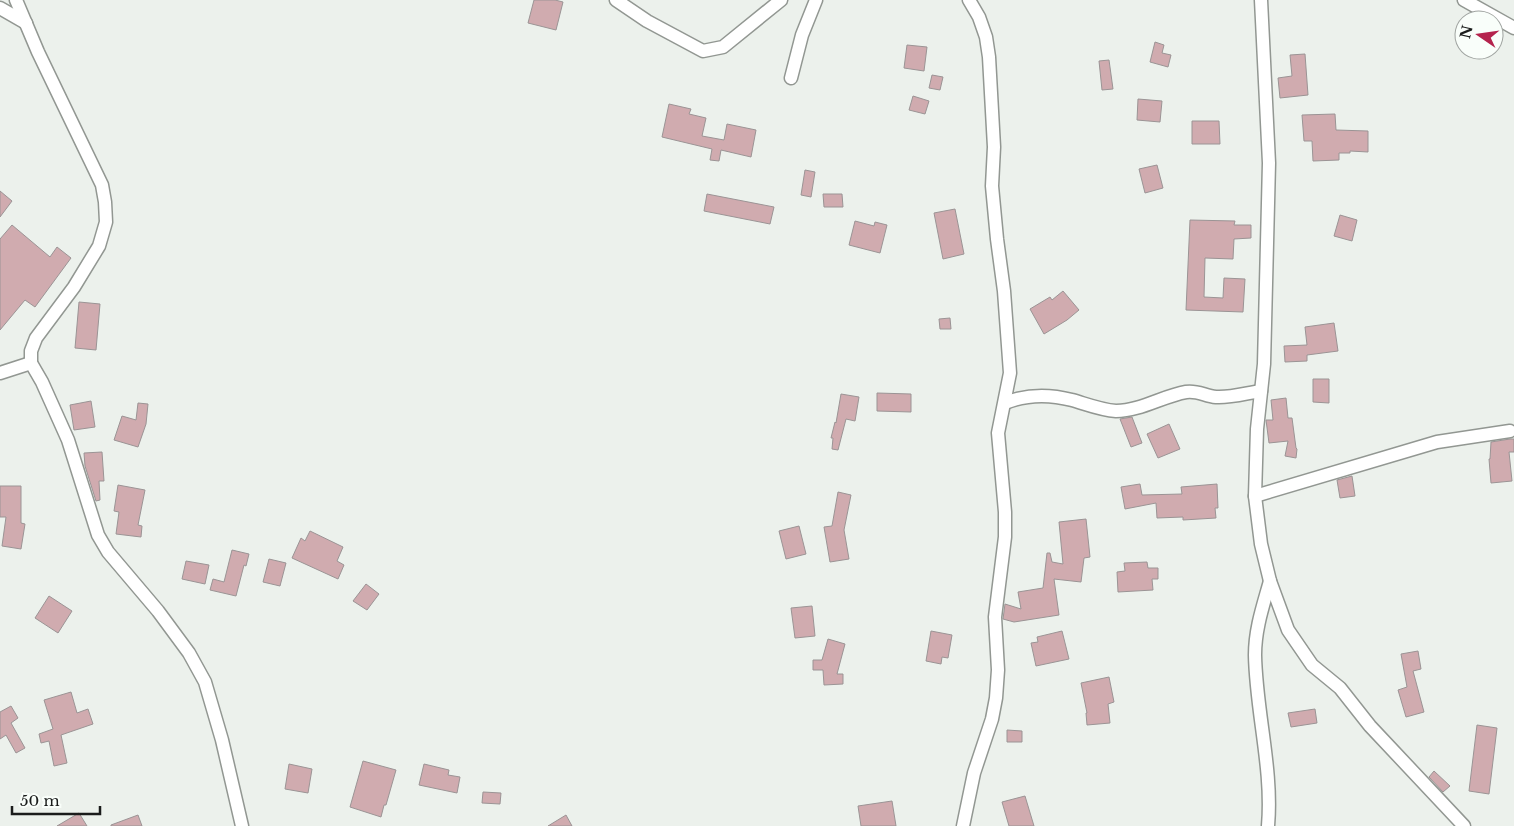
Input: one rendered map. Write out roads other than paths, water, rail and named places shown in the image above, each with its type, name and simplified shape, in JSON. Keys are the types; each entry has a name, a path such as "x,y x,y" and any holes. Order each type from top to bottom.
{"street":[{"path":"16,0 102,185 106,202 106,222 99,246 74,287 36,338 31,351 31,363 42,382 68,440 98,535 108,552 158,611 189,653 205,682 222,740 242,826"},
{"path":"616,0 647,21 704,51 723,47 781,0"},
{"path":"791,78 802,35 816,0"},
{"path":"963,826 974,773 992,719 996,698 998,670 995,617 1005,538 1005,512 998,433 1010,373 1004,291 996,239 992,186 994,147 989,56 984,30 969,0"},
{"path":"1261,0 1269,163 1266,318 1257,429 1255,496 1261,544 1270,581 1288,630 1312,665 1340,688 1370,726 1464,826"},
{"path":"1464,0 1514,28"},
{"path":"0,8 26,23"},
{"path":"0,372 31,363"},
{"path":"1005,403 1020,397 1052,396 1116,411 1133,408 1188,391 1200,392 1214,397 1261,391"},
{"path":"1255,496 1436,442 1510,431"},
{"path":"1268,826 1269,790 1255,655 1257,625 1270,581"}]}
